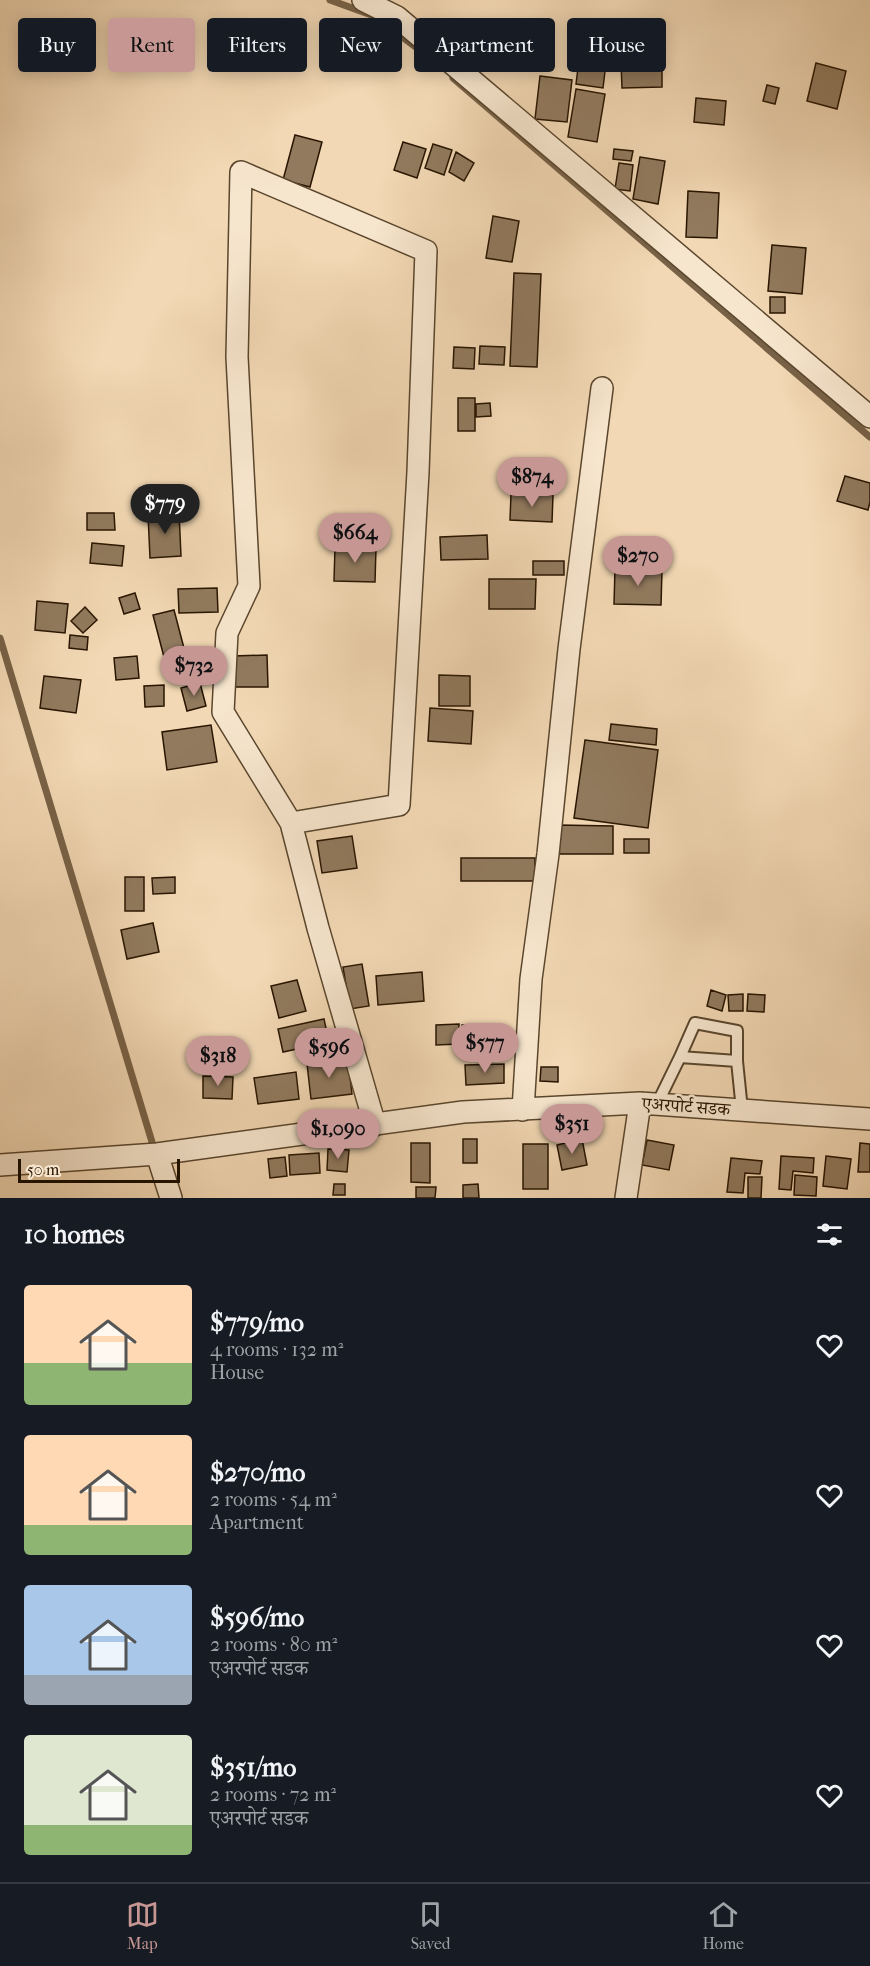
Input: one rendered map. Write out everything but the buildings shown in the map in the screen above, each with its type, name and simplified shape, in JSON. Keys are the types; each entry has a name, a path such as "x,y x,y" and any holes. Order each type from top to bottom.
{"street":[{"path":"363,0 398,17 870,417"},
{"path":"291,823 399,805 418,472 426,251 241,172 237,357 249,586 227,633 223,712 291,823 318,928 375,1125"},
{"path":"523,1110 531,979 548,854 569,650 602,388"},
{"path":"626,1198 649,1104"},
{"name":"एअरपोर्ट सडक","path":"0,1165 151,1154 463,1112 649,1104 870,1119"},
{"path":"151,1154 171,1198"}],"lane":[{"path":"649,1104 680,1058 695,1023 737,1031 737,1061 742,1110"},
{"path":"680,1058 737,1061"}],"waterway":[{"path":"330,0 374,16 414,46"},
{"path":"453,78 870,437"},
{"path":"0,638 152,1142"}]}
